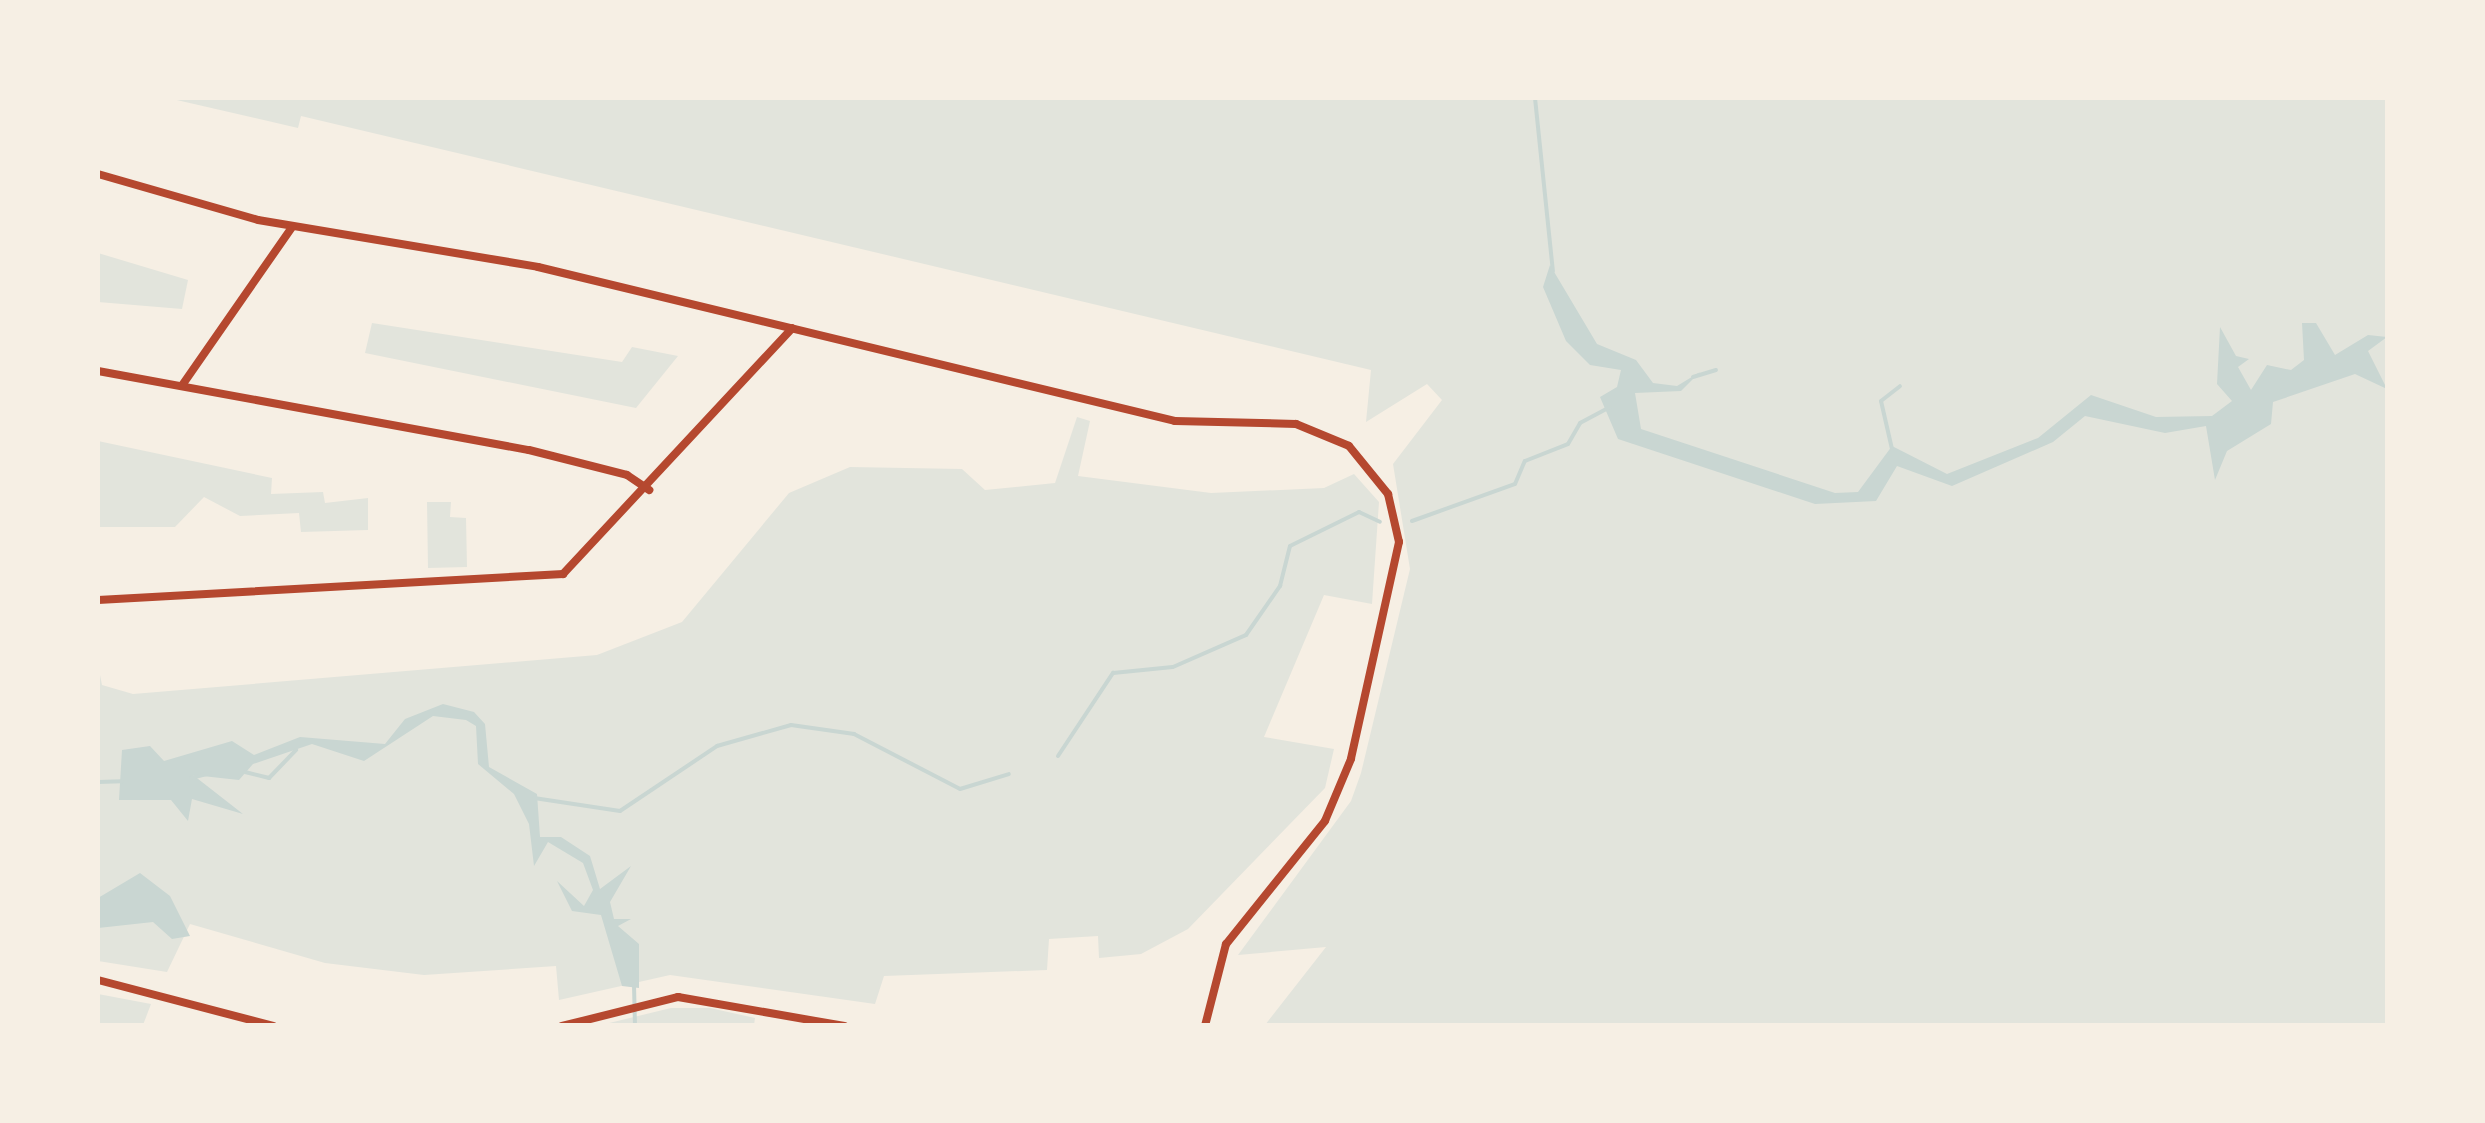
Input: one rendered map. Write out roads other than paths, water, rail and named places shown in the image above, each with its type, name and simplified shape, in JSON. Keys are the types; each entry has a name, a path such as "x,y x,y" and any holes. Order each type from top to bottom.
{"street":[{"path":"98,174 292,227 538,266 1175,420 1316,429 1359,454 1382,483 1399,554 1346,775 1324,821 1232,934 1206,1026"},
{"path":"183,384 292,227"},
{"path":"98,600 548,578 582,562 792,328"},
{"path":"98,372 183,384 556,456 649,490"},
{"path":"98,980 273,1026"},
{"path":"562,1026 650,1002 720,1000 844,1026"}],"waterway":[{"path":"1535,98 1553,271"},
{"path":"1693,377 1716,370"},
{"path":"1892,449 1881,401 1900,386"},
{"path":"1412,521 1515,484 1525,461 1568,444 1580,423 1610,407"},
{"path":"1058,756 1113,673 1173,667 1246,635 1280,586 1290,546 1359,512 1380,522"},
{"path":"534,798 620,811 717,746 791,725 854,734 960,789 1009,774"},
{"path":"245,772 269,778 296,750"},
{"path":"191,778 211,773"},
{"path":"98,782 122,781"},
{"path":"634,985 635,1026"}]}
